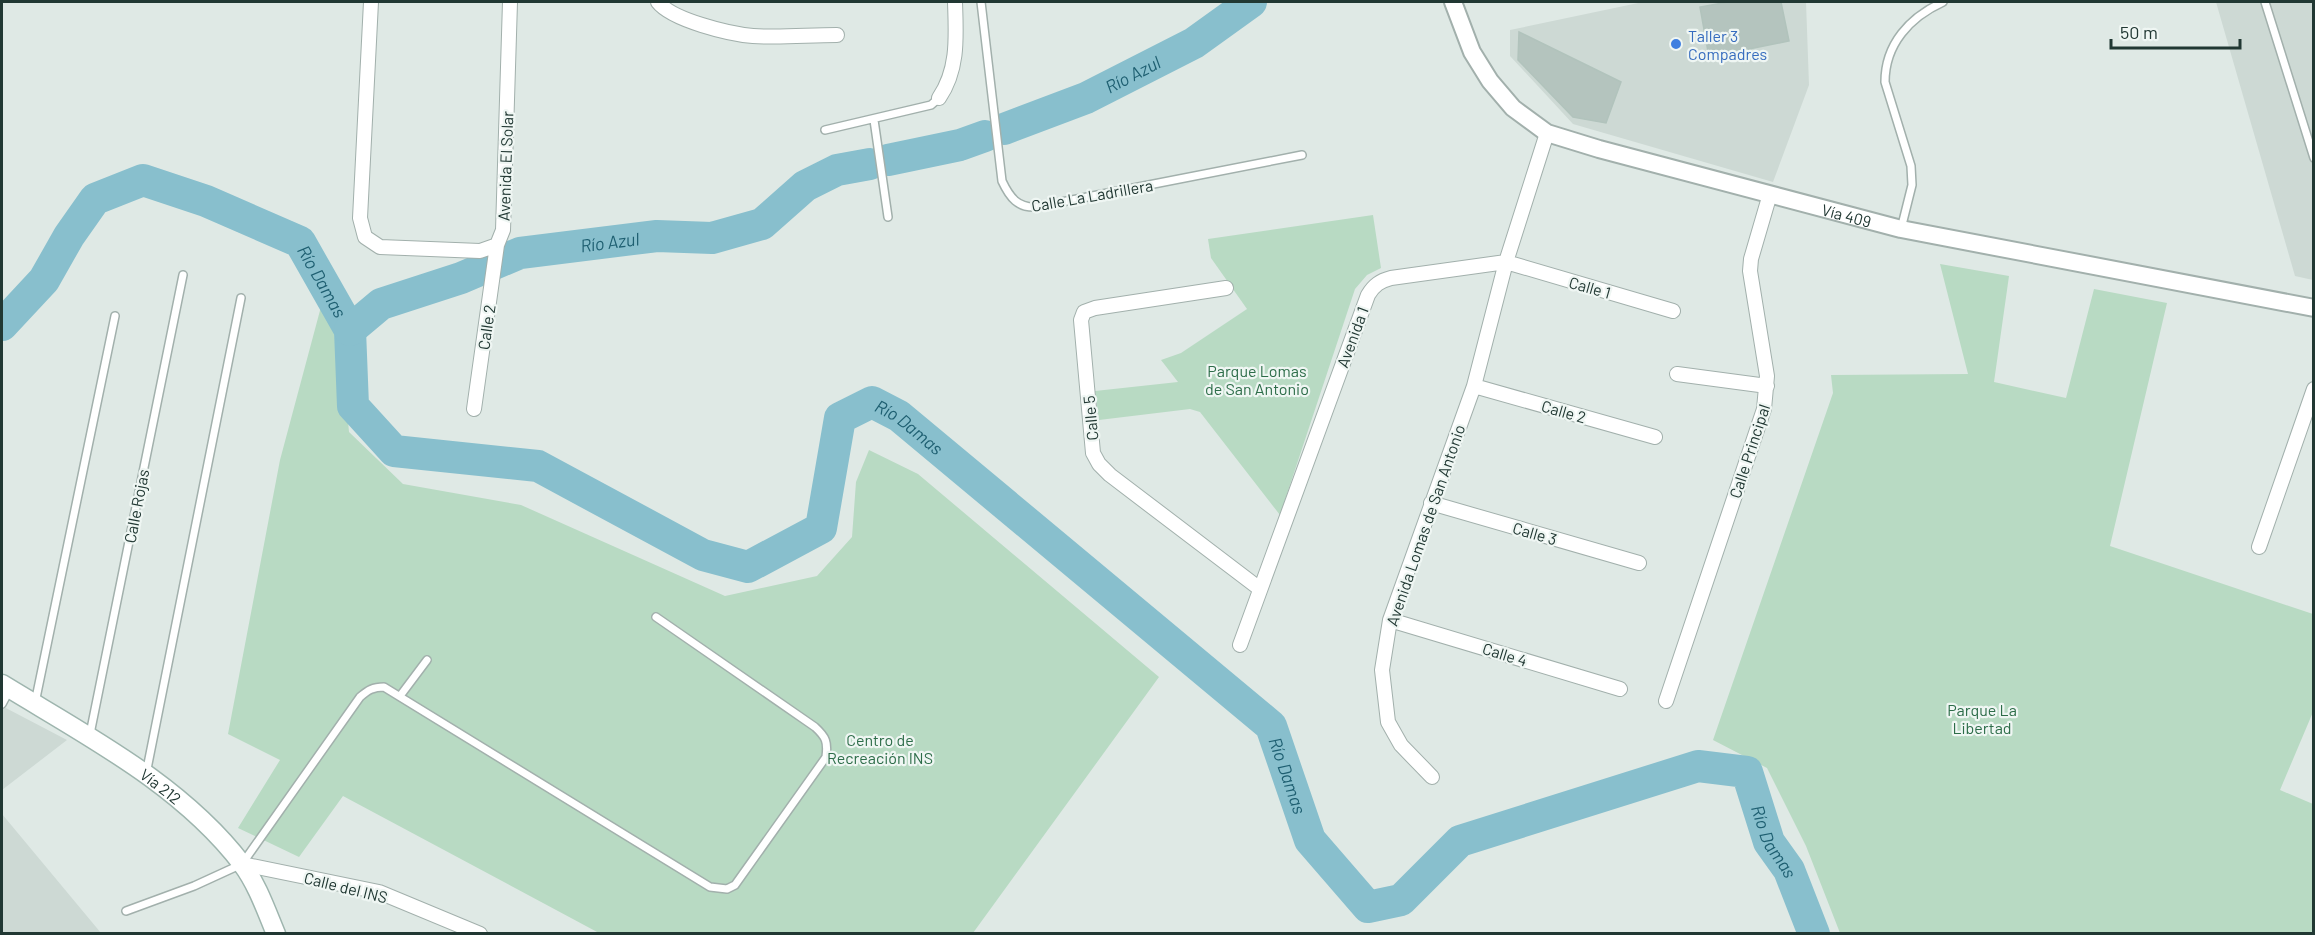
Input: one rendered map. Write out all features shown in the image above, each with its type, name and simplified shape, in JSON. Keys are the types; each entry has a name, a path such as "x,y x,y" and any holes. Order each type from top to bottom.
{"main road":[{"name":"Vía 212","path":"4,692 34,703 146,774 207,827 242,864 261,897 276,933"}],"street":[{"name":"Avenida El Solar","path":"370,2 360,218 365,237 380,247 480,251 496,249 503,230 510,2"},
{"path":"658,2 664,9 683,20 752,36 837,34"},
{"path":"939,98 945,91 957,52 955,2"},
{"name":"Vía 409","path":"1453,2 1472,52 1490,81 1513,108 1547,133 1599,149 1901,229 2313,308"},
{"path":"1506,262 1547,133"},
{"name":"Calle Principal","path":"1666,701 1764,409 1767,386 1750,272 1751,259 1770,194"},
{"name":"Calle 2","path":"474,409 496,249"},
{"name":"Calle 1","path":"1506,262 1673,311"},
{"name":"Avenida Lomas de San Antonio","path":"1432,777 1401,745 1388,722 1383,670 1390,620 1474,386 1506,262"},
{"name":"Avenida 1","path":"1240,645 1368,295 1373,287 1391,278 1506,262"},
{"name":"Calle 5","path":"1226,288 1095,308 1084,312 1081,320 1093,453 1099,464 1110,475 1260,589"},
{"path":"1677,374 1767,386"},
{"name":"Calle 2","path":"1474,386 1655,437"},
{"path":"2259,547 2313,389"},
{"name":"Calle 3","path":"1431,503 1639,563"},
{"name":"Calle 4","path":"1390,620 1620,689"},
{"name":"Calle del INS","path":"242,864 379,892 480,933"}],"lane":[{"name":"Calle La Ladrillera","path":"981,2 1002,181 1008,195 1024,208 1302,155"},
{"path":"1901,229 1912,185 1911,166 1885,82 1885,70 1889,55 1899,36 1913,20 1943,2"},
{"path":"2265,2 2313,158"},
{"path":"825,130 931,105 939,98"},
{"path":"874,120 888,217"},
{"name":"Calle Rojas","path":"90,737 183,275"},
{"path":"146,774 242,298"},
{"path":"34,703 115,316"},
{"path":"126,911 194,886 242,864 360,697 369,689 378,687 384,687 400,696 710,887 727,889 735,885 826,757 828,743 824,735 815,727 656,617"},
{"path":"400,696 427,660"}],"shaded area":[{"path":"1643,2 1806,2 1809,85 1773,182 1573,124 1510,56 1510,30"},
{"path":"2216,2 2313,2 2313,280 2295,276"},
{"path":"2,706 67,740 2,790"},
{"path":"2,814 101,933 2,933"}],"green space":[{"name":"Parque Lomas de San Antonio","path":"1373,215 1381,268 1367,275 1355,289 1280,515 1200,412 1190,409 1099,420 1095,391 1178,382 1161,360 1181,353 1247,309 1211,258 1208,239"},
{"name":"Parque La Libertad","path":"1940,264 2009,276 1994,382 2066,398 2094,289 2167,303 2110,546 2313,614 2313,712 2280,790 2313,804 2313,933 1840,933 1806,846 1767,768 1713,740 1833,393 1831,375 1968,374"},
{"name":"Centro de Recreación INS","path":"322,303 340,333 349,432 403,484 521,505 725,596 817,576 852,537 856,482 869,450 918,474 1159,677 973,933 599,933 343,796 299,857 238,828 280,760 228,734 280,460"}],"building":[{"path":"1728,2 1781,2 1789,41 1709,57 1700,7"},
{"path":"1519,32 1621,82 1606,123 1573,117 1518,60"}],"waterway":[{"name":"Río Azul","path":"1004,129 1086,98 1194,43 1251,2"},
{"name":"Río Azul","path":"888,160 960,145 985,136"},
{"name":"Río Azul","path":"350,330 381,304 461,278 520,253 657,236 712,238 762,224 805,186 837,170 870,164"},
{"name":"Río Damas","path":"2,325 44,280 69,236 95,199 143,180 206,201 300,242 350,330 353,406 394,451 538,466 703,555 748,567 821,528 840,418 872,402 899,416 1271,726 1310,840 1368,907 1401,900 1460,841 1698,766 1747,772 1769,842 1789,870 1814,934"}],"place":[{"name":"Taller 3 Compadres","path":"1676,44"}]}
